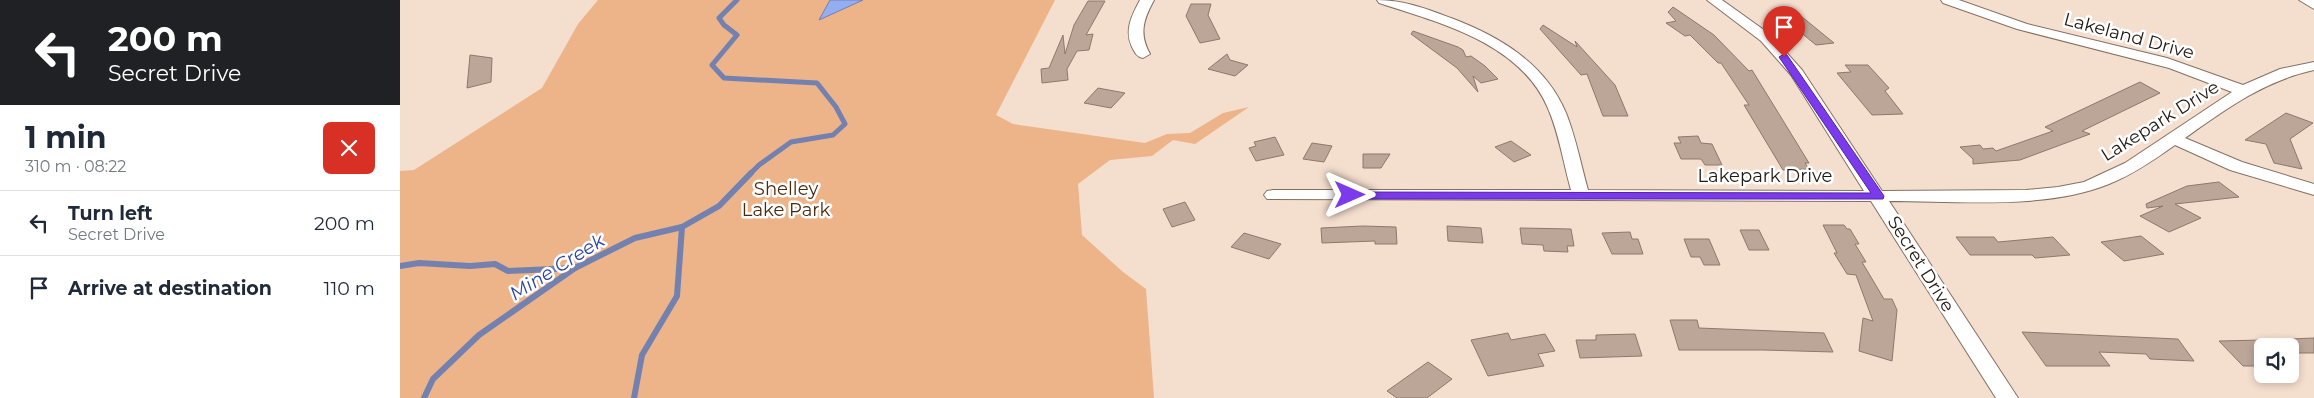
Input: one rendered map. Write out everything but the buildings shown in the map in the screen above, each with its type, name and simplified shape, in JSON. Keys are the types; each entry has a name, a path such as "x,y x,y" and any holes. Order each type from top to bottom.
{"street":[{"path":"1143,54 1135,42 1134,31 1148,0"},
{"path":"1384,0 1464,27 1501,48 1531,72 1546,89 1554,106 1581,195"},
{"name":"Secret Drive","path":"1714,0 1766,38 1784,57 1878,196 2007,398"},
{"name":"Lakeland Drive","path":"1948,0 2038,32 2175,65 2244,91"},
{"path":"2306,0 2314,5"},
{"name":"Lakepark Drive","path":"1273,195 1986,196 2068,191 2105,180 2174,139 2263,80 2314,66"},
{"path":"2174,139 2236,166 2314,190"}],"green space":[{"name":"Shelley Lake Park","path":"598,0 1055,0 996,115 1013,124 1145,143 1167,134 1190,133 1223,113 1249,107 1195,144 1173,140 1152,156 1110,160 1078,184 1082,235 1123,272 1146,289 1154,398 400,398 400,171 414,170 542,88 578,24"}],"water":[{"path":"830,0 863,0 819,20"}],"waterway":[{"name":"Mine Creek","path":"737,0 719,18 724,25 737,35 712,65 724,78 817,83 836,107 845,124 833,135 791,142 751,173"},
{"name":"Mine Creek","path":"682,227 719,206 751,173"},
{"name":"Mine Creek","path":"575,268 635,238 682,227"},
{"path":"634,398 642,355 677,296 682,227"},
{"path":"400,266 419,263 470,266 495,264 508,271 575,268"},
{"name":"Mine Creek","path":"424,398 433,379 479,335 575,268"}],"route":[{"path":"1350,195 1878,196 1784,57"}]}
